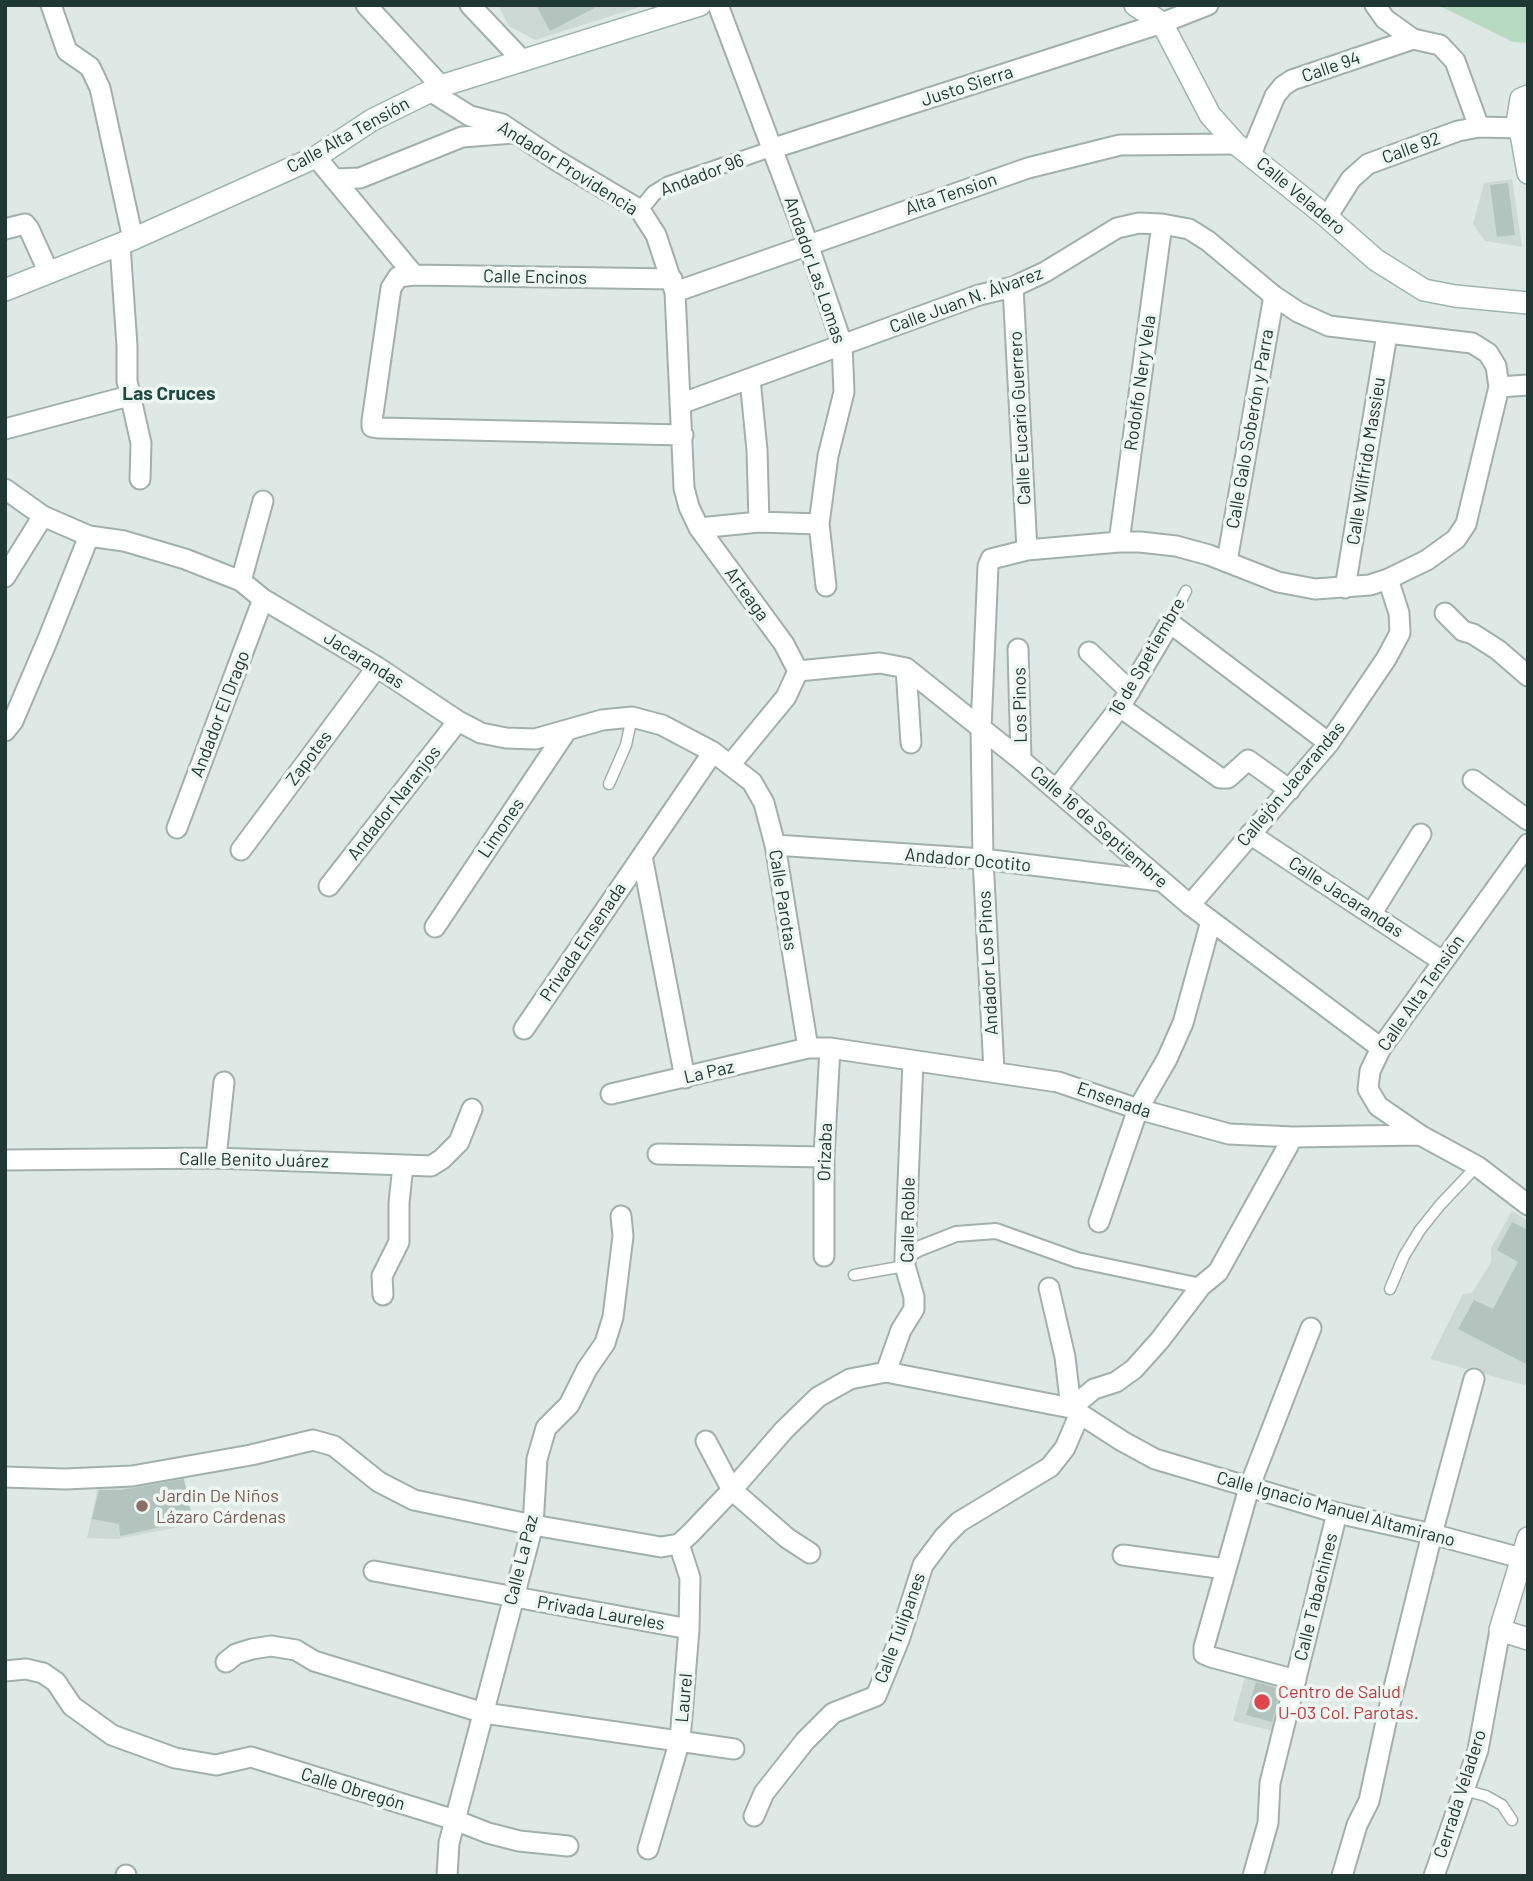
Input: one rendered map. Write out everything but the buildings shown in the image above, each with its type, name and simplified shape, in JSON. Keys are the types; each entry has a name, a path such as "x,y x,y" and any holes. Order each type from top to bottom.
{"main road":[{"name":"Calle Alta Tensión","path":"5,290 126,242 316,157 372,120 435,88 700,5"},
{"name":"Calle Veladero","path":"1135,5 1162,23 1210,116 1244,149 1376,260 1424,290 1455,296 1528,303"},
{"path":"1525,97 1518,117 1528,173"},
{"path":"1524,1548 1500,1630 1528,1639"}],"street":[{"path":"51,5 67,51 90,66 100,88 126,242 129,396 141,443 140,479"},
{"name":"Andador Providencia","path":"366,5 435,88 470,116 502,124 640,210 656,235 673,285 680,404"},
{"path":"470,5 523,61"},
{"name":"Andador Las Lomas","path":"718,5 808,244 842,344 844,392 828,456 820,524 827,586"},
{"name":"Justo Sierra","path":"771,149 1162,23 1208,5"},
{"path":"1376,5 1385,19 1413,39 1440,45 1455,61 1479,127"},
{"name":"Calle 94","path":"1244,149 1275,96 1292,80 1413,39"},
{"name":"Calle 92","path":"1327,217 1351,179 1368,164 1458,131 1479,127 1520,128"},
{"path":"334,179 360,178 462,137 515,133"},
{"name":"Alta Tension","path":"673,285 808,244 1028,167 1120,145 1244,149"},
{"name":"Andador 96","path":"640,210 654,193 669,184 771,149"},
{"path":"316,157 406,276 391,288 372,427 682,435"},
{"name":"Calle Juan N. Álvarez","path":"680,404 979,295 1013,287 1045,272 1117,228 1139,223 1189,229 1208,241 1274,296 1298,312 1329,326 1472,343 1488,353 1496,366 1500,387"},
{"path":"5,229 25,224 49,273"},
{"name":"Rodolfo Nery Vela","path":"1119,541 1162,224"},
{"name":"Calle Encinos","path":"406,276 673,285"},
{"name":"Calle Eucario Guerrero","path":"1013,287 1027,550"},
{"name":"Calle Galo Soberón y Parra","path":"1227,561 1274,296"},
{"name":"Calle Wilfrido Massieu","path":"1345,588 1387,334"},
{"path":"750,379 757,450 759,522"},
{"path":"1027,550 1119,541 1176,546 1227,561 1278,582 1315,589 1370,585 1427,560 1456,539 1466,524 1500,387 1528,385"},
{"path":"5,429 129,396"},
{"name":"Arteaga","path":"680,404 684,488 689,507 699,528 784,644 798,671"},
{"name":"Jacarandas","path":"5,488 43,516 89,536 124,541 241,581 263,599 481,733 506,738 535,739 601,720 632,717 662,725 713,752 730,765"},
{"path":"241,581 263,501"},
{"path":"5,577 43,516"},
{"path":"699,528 759,522 820,524"},
{"path":"5,732 13,721 89,536"},
{"name":"Andador Los Pinos","path":"994,1071 983,859 981,729 988,566 991,559 1027,550"},
{"name":"Callejón Jacarandas","path":"1191,905 1329,743 1386,659 1400,633 1399,613 1388,579"},
{"name":"Andador El Drago","path":"177,828 263,599"},
{"path":"1445,613 1463,631 1473,634 1498,650 1528,676"},
{"path":"1170,623 1329,743"},
{"name":"16 de Spetiembre","path":"1056,790 1125,699 1170,623"},
{"name":"Los Pinos","path":"1018,649 1021,760"},
{"path":"1089,652 1125,699 1220,778 1228,778 1248,760 1290,790"},
{"path":"730,765 786,697 798,671 880,663 906,668 911,743"},
{"name":"Zapotes","path":"241,850 377,667"},
{"name":"Calle 16 de Septiembre","path":"906,668 1021,760 1161,881 1381,1048"},
{"name":"Andador Naranjos","path":"329,886 458,720"},
{"name":"Limones","path":"435,927 567,730"},
{"path":"685,1078 642,856 713,752"},
{"name":"Calle Parotas","path":"730,765 752,782 764,803 775,845 807,1048"},
{"path":"1473,780 1528,820"},
{"name":"Calle Jacarandas","path":"1250,834 1442,961"},
{"path":"1372,913 1421,834"},
{"name":"Calle Alta Tensión","path":"1528,844 1381,1048 1370,1071 1368,1089 1378,1106 1420,1135 1477,1166 1528,1205"},
{"name":"Andador Ocotito","path":"775,845 983,859 1161,881"},
{"name":"Privada Ensenada","path":"524,1029 642,856"},
{"path":"1099,1222 1138,1110 1167,1059 1182,1023 1211,920"},
{"name":"Ensenada","path":"807,1048 830,1048 1058,1082 1138,1110 1229,1134 1293,1137 1420,1135"},
{"name":"La Paz","path":"611,1094 807,1048"},
{"name":"Orizaba","path":"824,1256 824,1157 830,1048"},
{"name":"Calle Roble","path":"886,1372 901,1330 915,1308 915,1297 905,1261 913,1061"},
{"path":"216,1158 224,1083"},
{"name":"Calle Benito Juárez","path":"5,1160 216,1158 431,1166 459,1142 472,1109"},
{"path":"1076,1410 1084,1395 1116,1382 1134,1369 1201,1286 1218,1272 1293,1137"},
{"path":"658,1154 824,1157"},
{"path":"383,1295 382,1276 399,1241 403,1165"},
{"name":"Calle La Paz","path":"447,1876 449,1843 533,1525 537,1459 547,1428 569,1405 587,1369 606,1343 623,1236 621,1216"},
{"path":"905,1261 918,1248 956,1234 996,1231 1077,1260 1201,1286"},
{"path":"1049,1288 1076,1410"},
{"path":"1296,1680 1204,1654 1204,1647 1249,1488 1311,1328"},
{"name":"Calle Ignacio Manuel Altamirano","path":"678,1544 818,1397 850,1379 886,1372 1076,1410 1155,1459 1337,1513 1432,1534 1524,1548"},
{"path":"1342,1876 1357,1825 1369,1801 1432,1534 1474,1379"},
{"name":"Calle Tulipanes","path":"754,1816 764,1793 805,1741 834,1713 876,1696 899,1640 923,1565 944,1537 959,1522 1050,1467 1065,1448 1076,1410"},
{"path":"5,1477 65,1479 132,1476 251,1455 313,1440 334,1446 379,1482 414,1500 533,1525 661,1547 678,1544"},
{"path":"706,1441 732,1490 787,1538 810,1553"},
{"name":"Calle Tabachines","path":"1253,1876 1268,1823 1270,1783 1337,1513"},
{"name":"Laurel","path":"648,1849 680,1740 689,1629 690,1578 678,1544"},
{"path":"1123,1556 1225,1569"},
{"name":"Privada Laureles","path":"374,1571 689,1629"},
{"name":"Cerrada Veladero","path":"1434,1876 1478,1750 1500,1630"},
{"path":"226,1662 236,1654 253,1649 271,1646 296,1650 314,1661 484,1713 734,1749"},
{"name":"Calle Obregón","path":"5,1671 26,1670 43,1673 56,1682 72,1706 112,1735 176,1758 216,1765 251,1757 455,1820 488,1833 519,1841 568,1846"}],"lane":[{"name":"16 de Spetiembre","path":"1170,623 1186,591"},
{"path":"608,784 626,745 632,717"},
{"path":"1390,1289 1404,1256 1420,1230 1477,1166"},
{"path":"854,1275 905,1261"},
{"path":"1464,1790 1486,1796 1502,1805 1512,1820"}],"shaded area":[{"path":"498,5 646,5 535,40 509,26"},
{"path":"1512,179 1522,247 1485,241 1473,224 1484,183"},
{"path":"1512,1211 1528,1221 1528,1386 1430,1359 1463,1294 1472,1293 1491,1262 1491,1248"},
{"name":"Jardin De Niños Lázaro Cárdenas","path":"183,1474 194,1524 117,1539 87,1538 98,1486 120,1488"},
{"name":"Centro de Salud U-03 Col. Parotas.","path":"1246,1672 1290,1683 1277,1732 1233,1721"}],"green space":[{"path":"1438,5 1528,5 1528,43 1513,42"}],"place":[{"name":"Jardin De Niños Lázaro Cárdenas","path":"142,1506"},
{"name":"Centro de Salud U-03 Col. Parotas.","path":"1262,1702"}],"district":[{"name":"Las Cruces","path":"169,394"}]}
